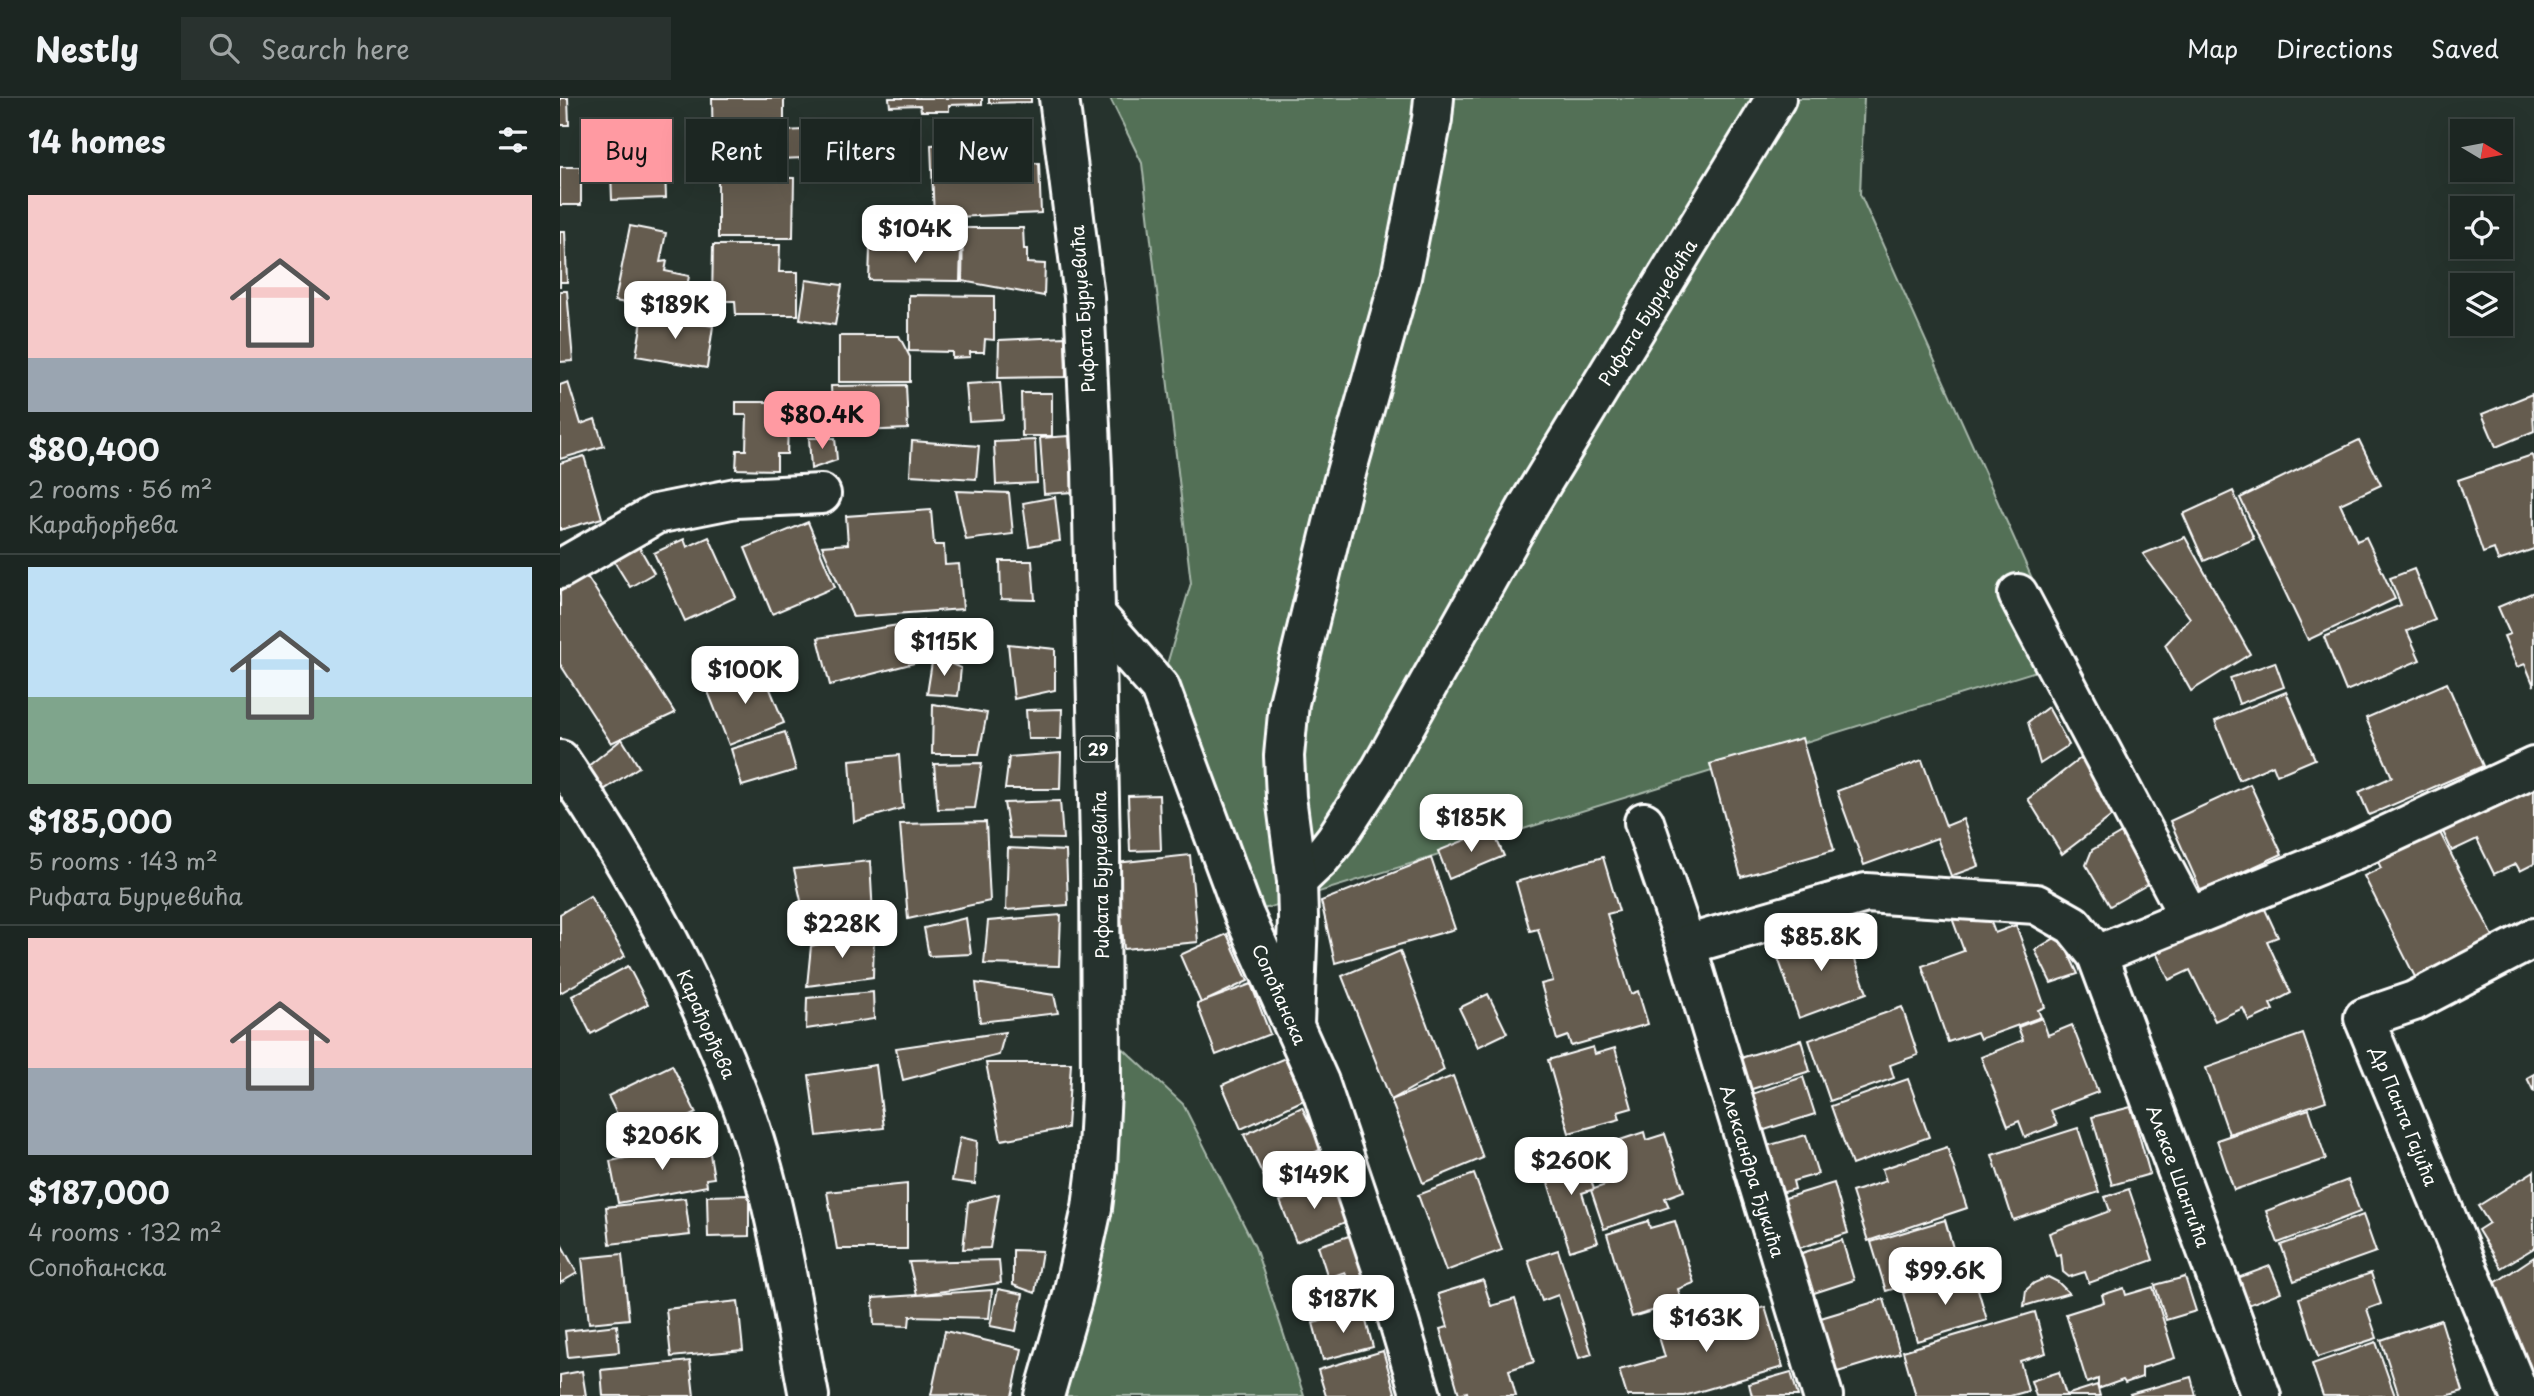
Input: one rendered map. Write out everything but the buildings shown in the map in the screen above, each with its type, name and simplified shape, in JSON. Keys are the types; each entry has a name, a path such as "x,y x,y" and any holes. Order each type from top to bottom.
{"street":[{"name":"Рифата Бурџевића","path":"1044,1396 1078,1275 1092,1208 1101,1091 1096,614 1084,297 1059,98"},
{"path":"1294,1024 1297,881 1286,797 1284,757 1289,703 1342,487 1401,277 1434,98"},
{"name":"Рифата Бурџевића","path":"1297,881 1335,840 1381,769 1528,506 1776,98"},
{"path":"560,569 656,514 736,498 821,494"},
{"path":"2018,594 2189,917"},
{"name":"Сопоћанска","path":"1096,614 1160,688 1244,915 1294,1024 1345,1155 1421,1396"},
{"name":"Карађорђева","path":"560,760 611,839 685,972 742,1103 774,1220 809,1396"},
{"path":"2097,955 2357,849 2534,767"},
{"name":"Александра Ђукића","path":"1644,822 1686,945 1823,1396"},
{"name":"Алексе Шантића","path":"1686,945 1866,892 2036,904 2073,925 2097,955 2261,1396"},
{"name":"Др Панта Гајића","path":"2516,1391 2364,1018 2414,1001 2534,938"}],"green space":[{"path":"1110,98 1864,98 1860,194 2069,661 1244,915 1160,688 1191,583 1142,163"},
{"path":"1101,1028 1183,1104 1255,1247 1304,1396 1044,1396"}]}
